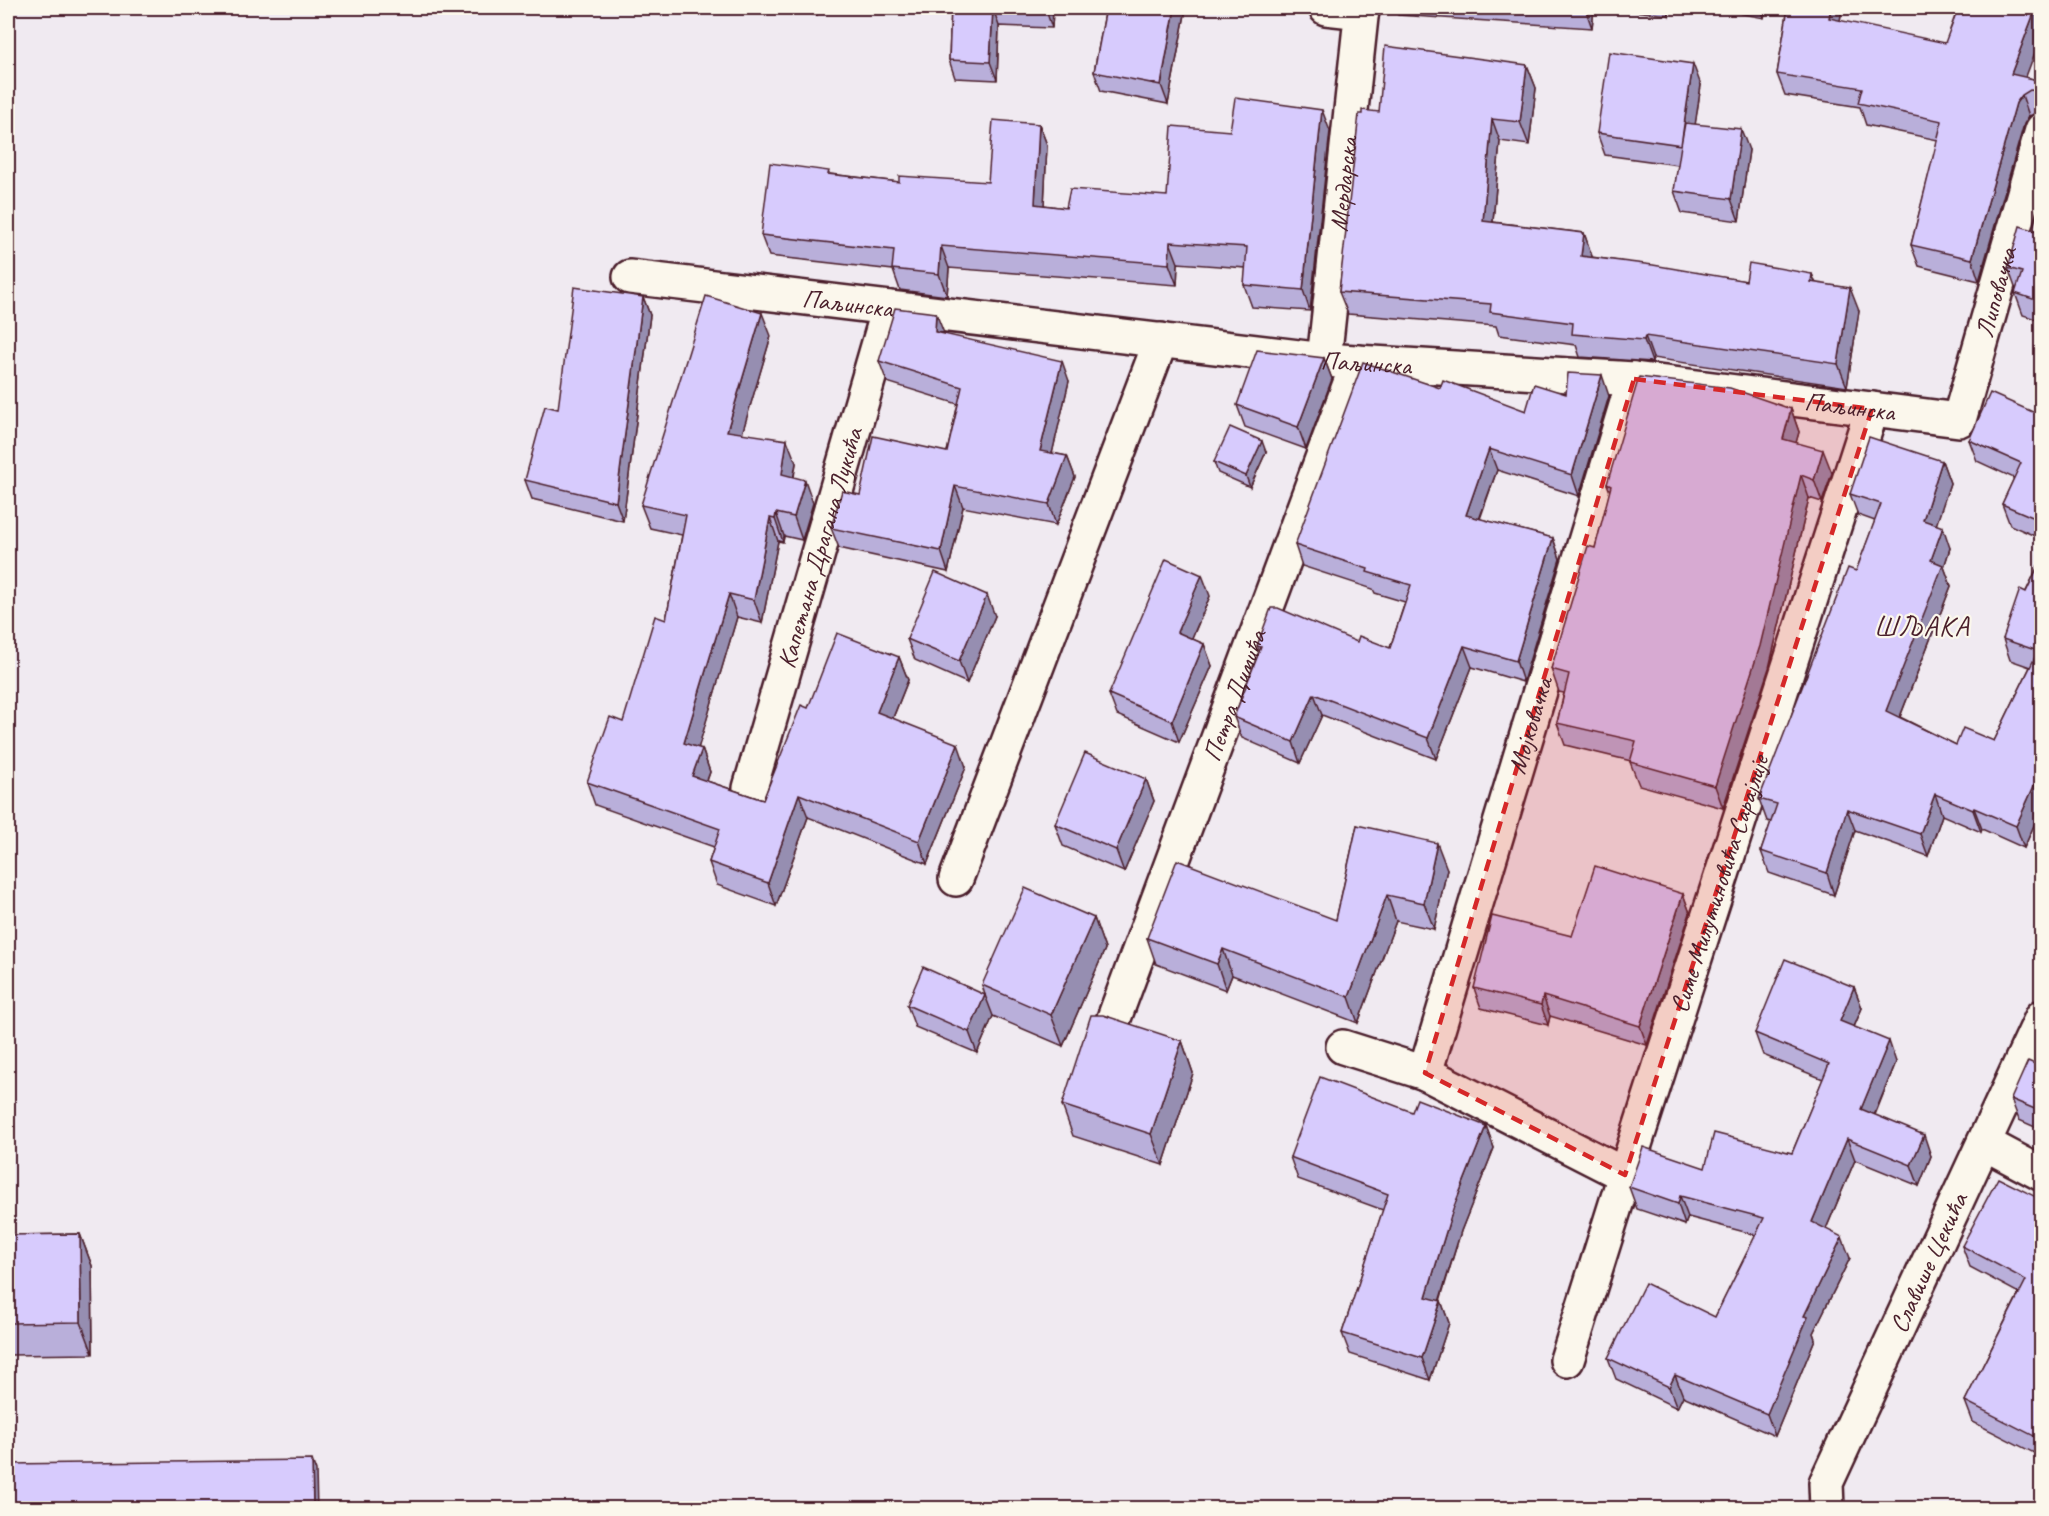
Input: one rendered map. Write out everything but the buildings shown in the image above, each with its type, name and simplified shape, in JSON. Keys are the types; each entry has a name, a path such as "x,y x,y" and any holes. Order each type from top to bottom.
{"street":[{"path":"1326,8 1362,10"},
{"name":"Мердарска","path":"1324,360 1362,10"},
{"name":"Липовачка","path":"1959,420 2030,214 2042,130"},
{"name":"Паљинска","path":"630,277 1324,360 1634,379 1959,420"},
{"name":"Капетана Драгана Лукића","path":"750,788 890,308"},
{"path":"956,879 1161,340"},
{"name":"Петра Димића","path":"1110,1029 1358,362"},
{"name":"Мојковачка","path":"1425,1073 1634,379"},
{"name":"Симе Милутиновића Сарајлије","path":"1567,1360 1872,409"},
{"name":"Славише Цекића","path":"1827,1509 1826,1483 2042,1017"},
{"path":"1342,1047 1425,1073 1625,1175"},
{"path":"1984,1143 2042,1174"}],"highlighted area":[{"path":"1634,379 1872,409 1625,1175 1425,1073"}],"district":[{"name":"ШЉАКА","path":"1922,626"}]}
